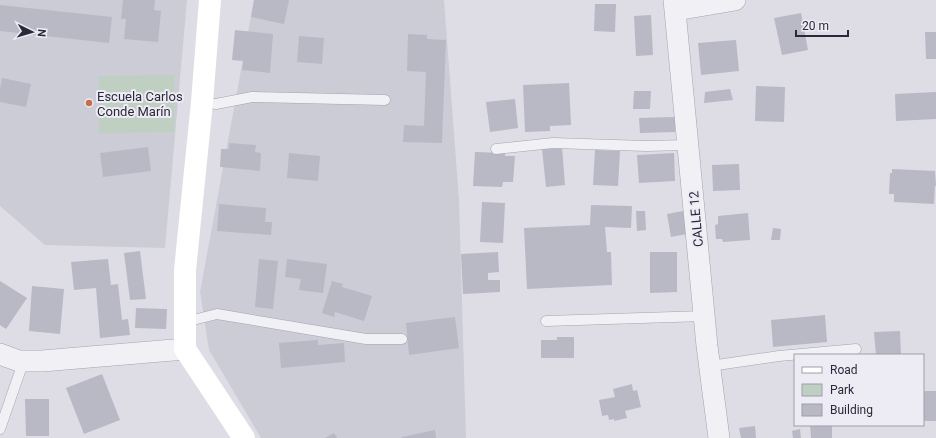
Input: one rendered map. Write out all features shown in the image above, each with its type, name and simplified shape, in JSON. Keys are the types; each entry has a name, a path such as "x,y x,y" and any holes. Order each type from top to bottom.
{"street":[{"path":"210,0 202,102 185,270 185,349 244,438"},
{"path":"675,5 735,0"},
{"name":"CALLE 12","path":"675,5 704,316 718,438"},
{"path":"0,354 19,360 42,361 185,349"}],"lane":[{"path":"202,102 216,104 252,97 385,100"},
{"path":"496,149 553,143 646,146 688,145"},
{"path":"185,322 217,314 366,340 402,339"},
{"path":"546,321 704,316"},
{"path":"801,354 856,349"},
{"path":"710,366 794,355"},
{"path":"0,429 24,360"}],"shaded area":[{"name":"Escuela Carlos Conde Marín","path":"0,0 187,0 165,248 45,245 0,206"},
{"path":"254,0 444,0 459,200 466,438 261,438 209,350 200,292"}],"green space":[{"path":"174,75 174,132 99,133 99,76"}],"building":[{"path":"123,0 155,0 154,10 161,11 158,42 124,39 126,19 121,19"},
{"path":"254,0 289,0 284,24 251,17"},
{"path":"595,4 616,4 615,32 594,31"},
{"path":"0,5 112,17 109,43 0,31"},
{"path":"801,13 808,50 782,55 774,18"},
{"path":"651,15 653,55 636,56 634,16"},
{"path":"235,30 273,34 270,73 242,70 243,61 232,60"},
{"path":"925,32 936,32 936,59 926,59"},
{"path":"408,34 427,35 427,39 446,40 442,143 403,142 404,125 424,126 426,72 407,71"},
{"path":"299,36 324,38 322,64 297,62"},
{"path":"736,40 739,71 701,75 698,43"},
{"path":"2,78 31,84 26,107 0,102"},
{"path":"569,83 571,125 550,126 550,131 525,132 523,85"},
{"path":"756,86 785,87 784,122 755,121"},
{"path":"730,89 733,100 704,103 705,92"},
{"path":"634,91 651,91 650,109 633,109"},
{"path":"936,92 936,119 896,121 895,94"},
{"path":"515,99 518,128 490,132 486,102"},
{"path":"675,117 675,132 640,133 639,118"},
{"path":"229,143 256,145 255,152 261,153 260,171 220,167 221,149 229,149"},
{"path":"148,147 151,171 103,177 100,153"},
{"path":"562,147 565,185 546,187 542,149"},
{"path":"595,150 620,151 618,186 593,185"},
{"path":"475,152 505,153 505,156 515,156 513,182 503,182 502,187 473,186"},
{"path":"289,153 320,156 318,181 287,178"},
{"path":"674,153 675,181 639,183 637,155"},
{"path":"739,164 740,190 713,191 712,165"},
{"path":"892,169 935,171 936,186 934,204 894,202 894,194 889,194 890,173 892,173"},
{"path":"482,202 505,203 503,243 480,242"},
{"path":"219,204 266,208 265,222 272,222 271,235 217,231"},
{"path":"591,205 632,206 631,228 605,227 607,252 611,252 612,285 527,289 524,228 590,225"},
{"path":"636,211 645,211 646,230 637,231"},
{"path":"683,211 687,234 671,237 667,214"},
{"path":"748,213 750,240 723,242 722,239 716,239 715,225 718,224 718,216"},
{"path":"773,228 781,229 780,240 771,240"},
{"path":"140,251 146,299 130,300 124,253"},
{"path":"498,252 499,272 488,273 488,280 500,280 500,292 463,294 461,254"},
{"path":"650,252 677,252 677,292 650,293"},
{"path":"108,259 111,285 118,284 122,320 128,319 130,335 100,338 96,288 74,290 71,262"},
{"path":"259,259 278,261 273,309 255,307"},
{"path":"287,259 327,264 323,293 299,290 301,279 285,277"},
{"path":"0,281 27,298 6,329 0,325"},
{"path":"332,281 343,284 342,287 372,296 364,321 335,312 334,317 322,313"},
{"path":"32,286 64,289 60,334 29,331"},
{"path":"136,308 167,309 166,329 135,328"},
{"path":"825,315 827,342 773,347 771,320"},
{"path":"455,317 459,348 409,355 406,323"},
{"path":"900,331 901,354 876,354 874,332"},
{"path":"557,337 574,337 574,358 541,358 541,340 557,340"},
{"path":"318,340 318,345 344,343 345,362 281,368 279,343"},
{"path":"102,374 120,420 84,434 66,388"},
{"path":"632,384 633,391 637,390 641,407 625,411 627,418 614,421 614,419 609,420 608,415 602,416 599,400 615,397 613,389"},
{"path":"924,391 936,391 936,421 924,421"},
{"path":"25,399 49,399 49,436 26,436"},
{"path":"755,426 756,438 741,438 739,428"},
{"path":"810,426 832,426 832,438 811,438"},
{"path":"800,429 801,438 793,438 792,431"},
{"path":"435,430 436,438 402,438 402,437"},
{"path":"334,433 337,438 325,438"}],"place":[{"name":"Escuela Carlos Conde Marín","path":"89,103"}]}
